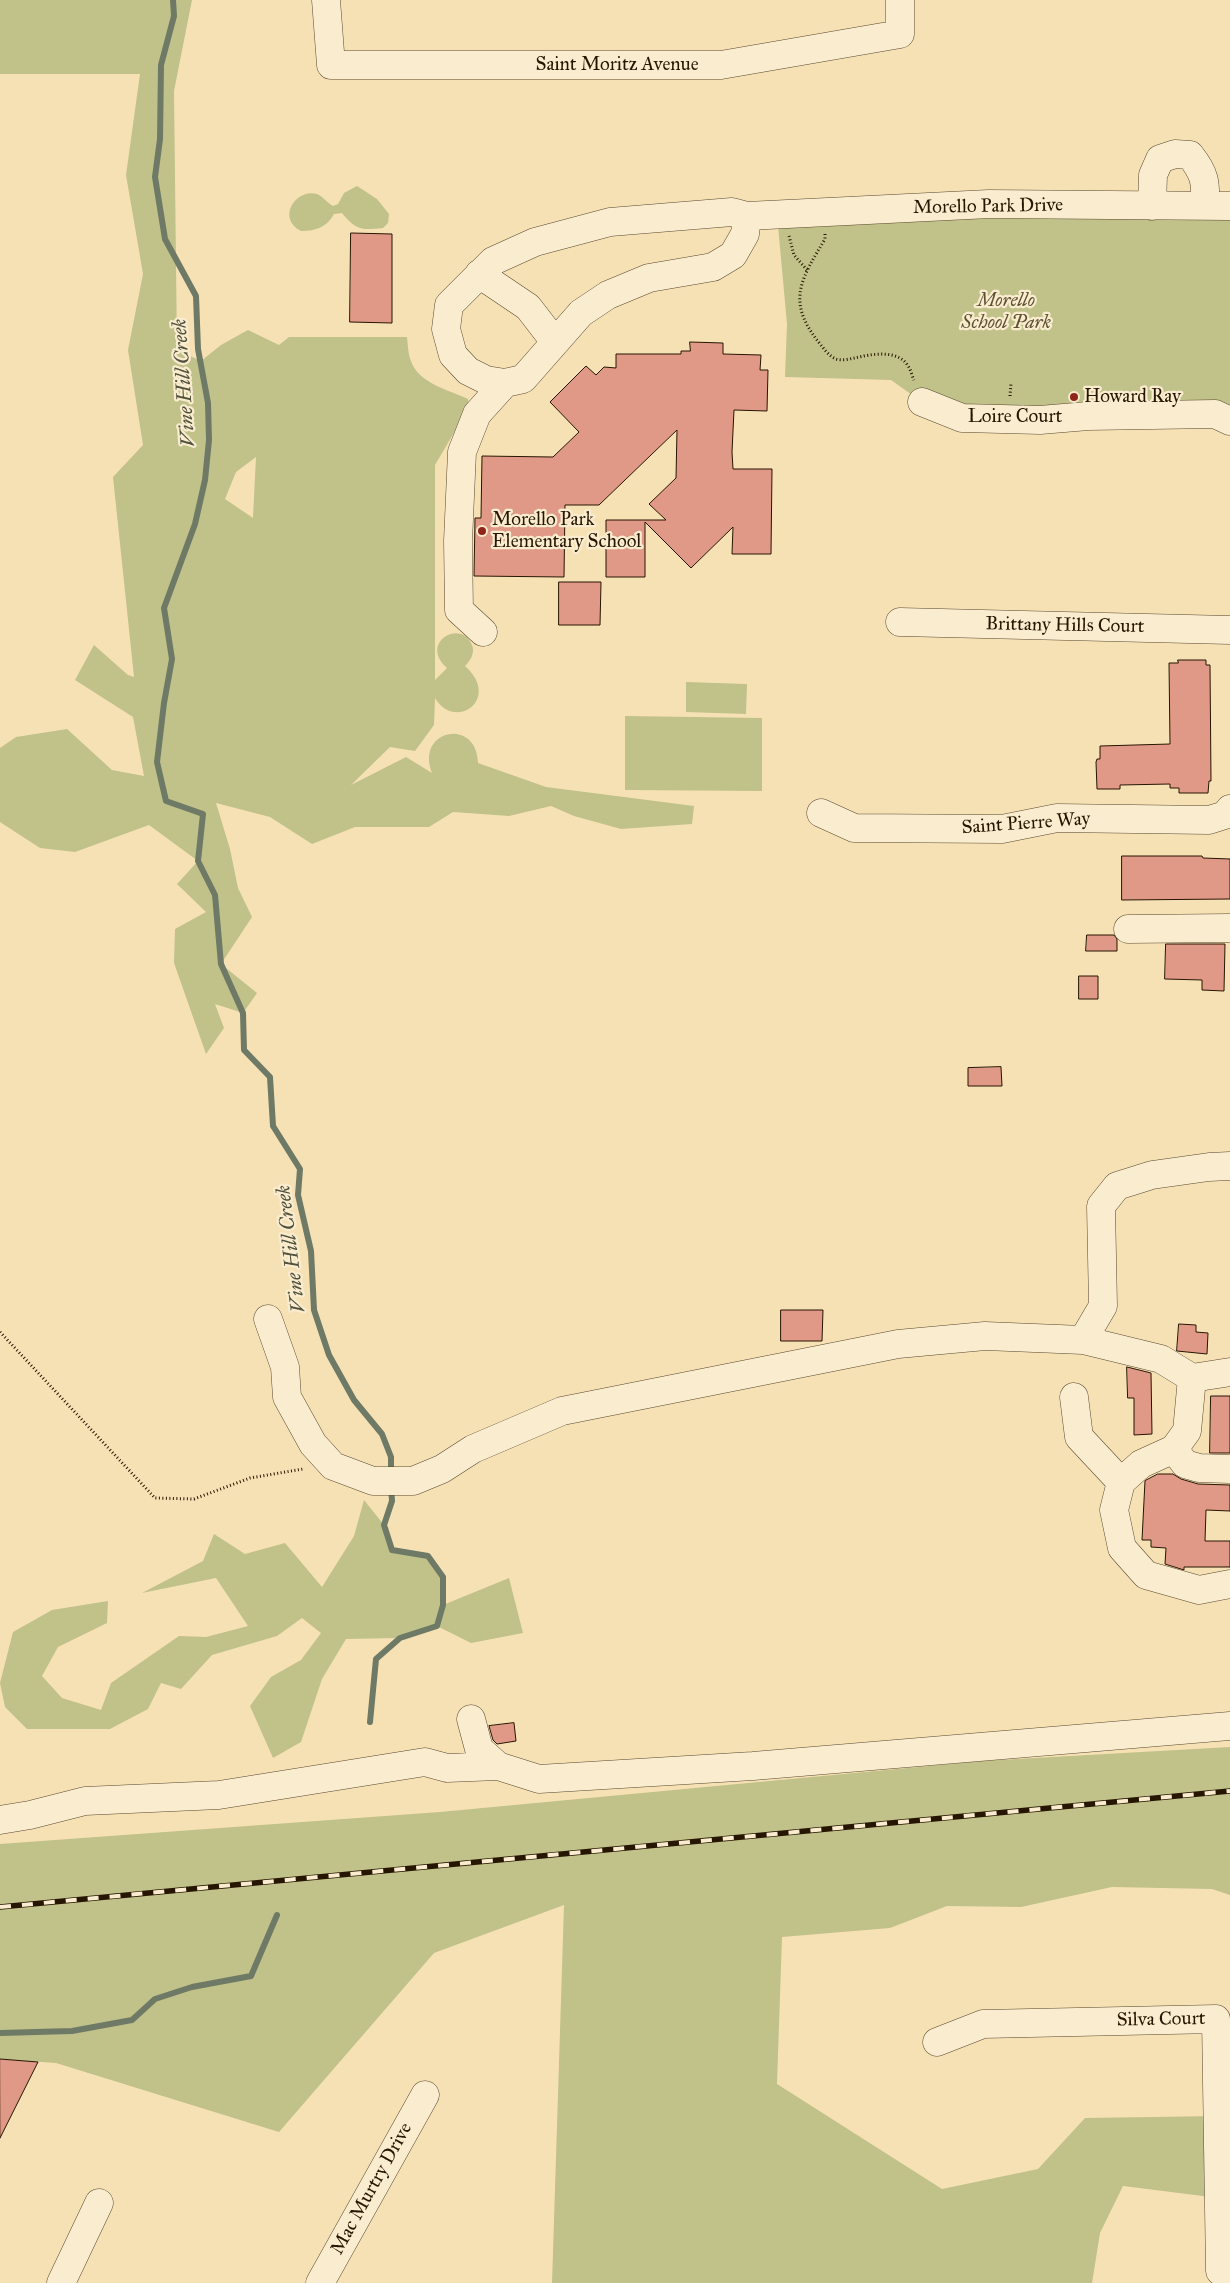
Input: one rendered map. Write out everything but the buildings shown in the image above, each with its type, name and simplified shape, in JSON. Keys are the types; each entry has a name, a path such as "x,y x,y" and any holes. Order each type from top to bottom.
{"street":[{"name":"Saint Moritz Avenue","path":"326,0 331,65 721,65 900,34 900,0"},
{"path":"1152,206 1153,174 1160,159 1175,154 1190,155 1200,168 1218,206"},
{"name":"Morello Park Drive","path":"478,274 493,261 535,242 610,222 732,212 747,216 989,204 1218,206"},
{"path":"555,342 528,307 478,274 449,305 446,329 453,355 468,372 486,380 505,383 523,379 582,313 608,295 649,278 713,267 733,255 745,234 747,216"},
{"path":"483,632 459,610 458,542 462,452 477,414 505,383"},
{"name":"Loire Court","path":"922,402 962,418 1040,420 1088,416 1215,414 1230,421"},
{"name":"Brittany Hills Court","path":"900,622 1230,630"},
{"name":"Saint Pierre Way","path":"821,813 854,828 1002,829 1057,818 1208,820 1225,815 1230,809"},
{"path":"1128,929 1230,928"},
{"path":"1083,1340 1103,1306 1101,1206 1117,1186 1152,1175 1230,1166"},
{"path":"268,1319 285,1367 287,1397 313,1444 331,1464 373,1481 412,1481 442,1469 474,1449 562,1411 898,1344 984,1336 1083,1340 1161,1359 1192,1378 1230,1372"},
{"path":"1192,1378 1187,1431 1174,1449 1141,1464 1121,1482 1114,1510 1122,1548 1146,1575 1199,1590 1230,1584"},
{"path":"1074,1397 1080,1437 1121,1482"},
{"path":"1174,1449 1185,1464 1199,1468 1230,1469"},
{"path":"472,1719 480,1749 498,1766"},
{"path":"0,1820 30,1815 85,1801 218,1795 425,1762 446,1768 498,1766 539,1779 590,1777 753,1766 1230,1726"},
{"name":"Silva Court","path":"938,2042 983,2024 1216,2019 1220,2271 1230,2274"},
{"name":"Mac Murtry Drive","path":"320,2283 424,2095"},
{"path":"61,2283 99,2203"}],"path":[{"path":"826,212 825,239 807,270 800,295 801,314 809,329 826,351 836,359 844,360 874,353 899,357 908,365 922,402"},
{"path":"790,214 789,237 794,255 807,270"},
{"path":"0,1332 155,1498 194,1499 250,1478 331,1464"}],"green space":[{"path":"0,0 192,0 174,91 177,350 201,361 221,345 248,330 279,345 289,337 407,337 410,358 420,375 435,385 468,399 469,407 435,465 435,680 447,668 439,658 437,650 440,642 452,634 460,634 467,637 473,651 465,666 475,678 479,690 477,700 463,712 453,712 444,708 435,698 434,725 415,751 390,747 351,785 406,757 432,773 429,758 432,746 439,738 448,734 459,734 468,739 475,748 478,763 546,787 694,806 692,824 621,829 574,816 551,806 509,816 453,812 429,827 355,827 312,844 270,817 216,803 230,849 238,888 252,917 221,964 257,993 243,1013 215,1004 224,1028 206,1054 174,963 175,929 206,912 177,884 198,861 149,825 75,852 40,848 0,822 0,748 16,737 67,729 112,770 144,776 133,717 75,680 94,645 128,675 134,677 113,477 143,445 128,350 143,274 126,175 140,74 0,74","holes":["256,457 253,518 225,499 236,472"]},
{"path":"357,186 377,199 389,214 388,223 383,228 360,228 342,213 334,214 324,225 312,230 301,231 290,219 292,205 302,195 309,193 317,194 333,206 338,204 344,193"},
{"name":"Morello School Park","path":"1230,206 1230,421 1088,416 922,402 891,380 785,377 787,324 777,215"},
{"path":"686,682 747,684 746,714 686,712"},
{"path":"625,716 762,718 762,791 625,790"},
{"path":"364,1500 384,1525 392,1550 428,1556 443,1577 443,1605 509,1578 523,1633 471,1643 437,1626 400,1638 346,1639 322,1679 301,1742 273,1758 250,1706 271,1677 301,1660 321,1633 302,1618 277,1636 212,1655 181,1689 161,1683 148,1709 110,1729 27,1729 5,1707 0,1683 13,1632 52,1610 108,1601 107,1623 58,1647 42,1676 62,1698 101,1710 111,1683 179,1636 206,1637 248,1626 216,1578 142,1593 203,1561 214,1534 245,1554 285,1543 322,1587 354,1536"},
{"path":"1230,1747 1230,1895 1212,1889 1112,1887 1021,1907 947,1906 890,1928 782,1937 777,2084 942,2189 1038,2169 1085,2118 1218,2116 1219,2198 1123,2186 1100,2233 1092,2283 552,2283 564,1905 434,1953 279,2132 56,2063 0,2059 0,1844 440,1812 982,1761"}],"waterway":[{"name":"Vine Hill Creek","path":"173,0 174,16 161,65 160,139 155,177 165,239 196,296 198,349 208,403 209,440 205,480 195,524 164,608 172,659 164,703 157,762 166,801 203,814 198,861 215,895 221,964 243,1013 244,1050 270,1077 273,1126 300,1169 298,1195 311,1251 314,1310 329,1355 354,1400 382,1434 391,1457 391,1474"},
{"name":"Vine Hill Creek","path":"370,1722 376,1659 400,1638 437,1626 443,1605 443,1577 428,1556 392,1550 384,1525 392,1501 391,1487"},
{"path":"0,2033 72,2031 132,2020 155,1999 192,1987 251,1976 277,1915"}],"railway":[{"path":"0,1907 1230,1791"}],"place":[{"name":"Howard Ray","path":"1074,397"},
{"name":"Morello Park Elementary School","path":"482,531"}]}
